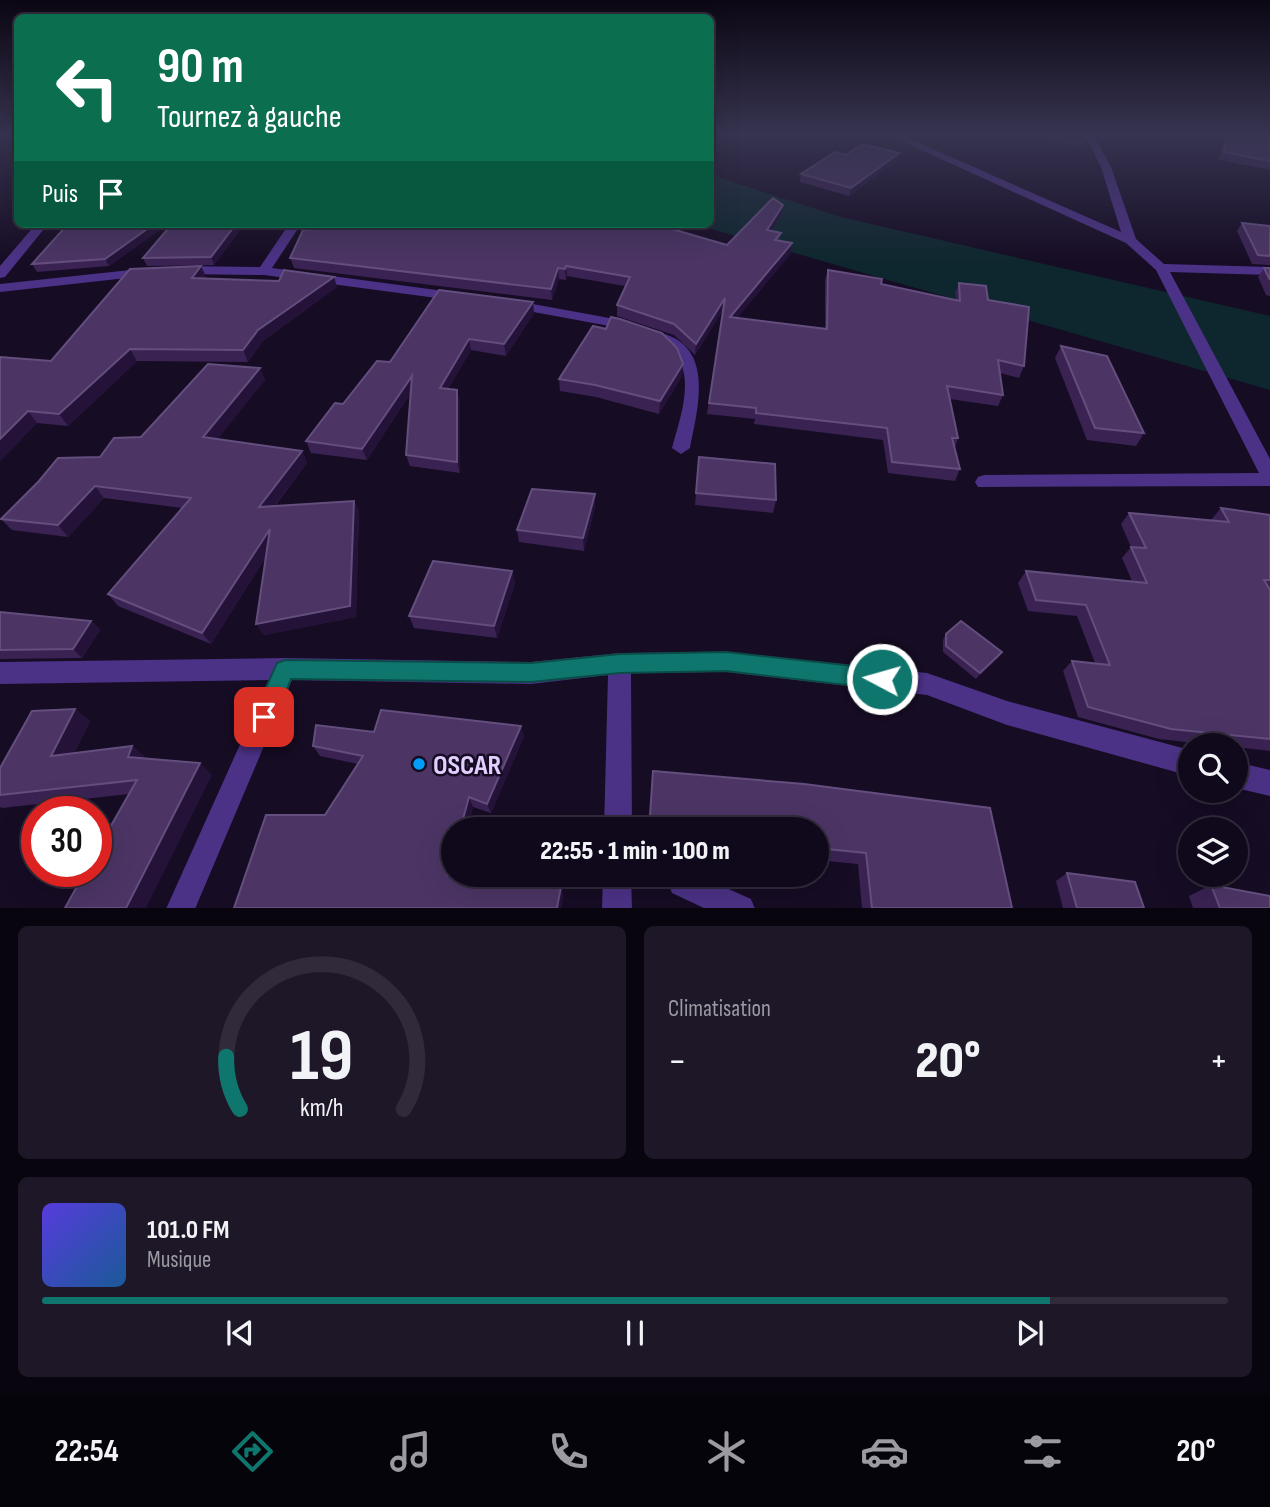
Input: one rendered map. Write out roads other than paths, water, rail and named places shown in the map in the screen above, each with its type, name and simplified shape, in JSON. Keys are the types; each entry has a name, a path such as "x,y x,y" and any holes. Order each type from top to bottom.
{"street":[{"path":"984,482 1270,478 1161,268 1130,240 988,177"},
{"path":"1109,177 1130,240"},
{"path":"0,274 39,228"},
{"path":"264,271 292,228"},
{"path":"1161,268 1270,271"},
{"path":"0,288 126,273 264,271 474,299"},
{"path":"500,302 625,324 668,340 686,357 694,380 681,448"},
{"path":"0,673 285,669 531,673 620,663 726,662 927,684 1007,713 1178,759"},
{"path":"618,817 620,663"},
{"path":"180,908 285,669"},
{"path":"1248,778 1270,783"},
{"path":"617,887 617,908"},
{"path":"691,887 741,908"}],"place":[{"name":"OSCAR","path":"419,764"}]}
